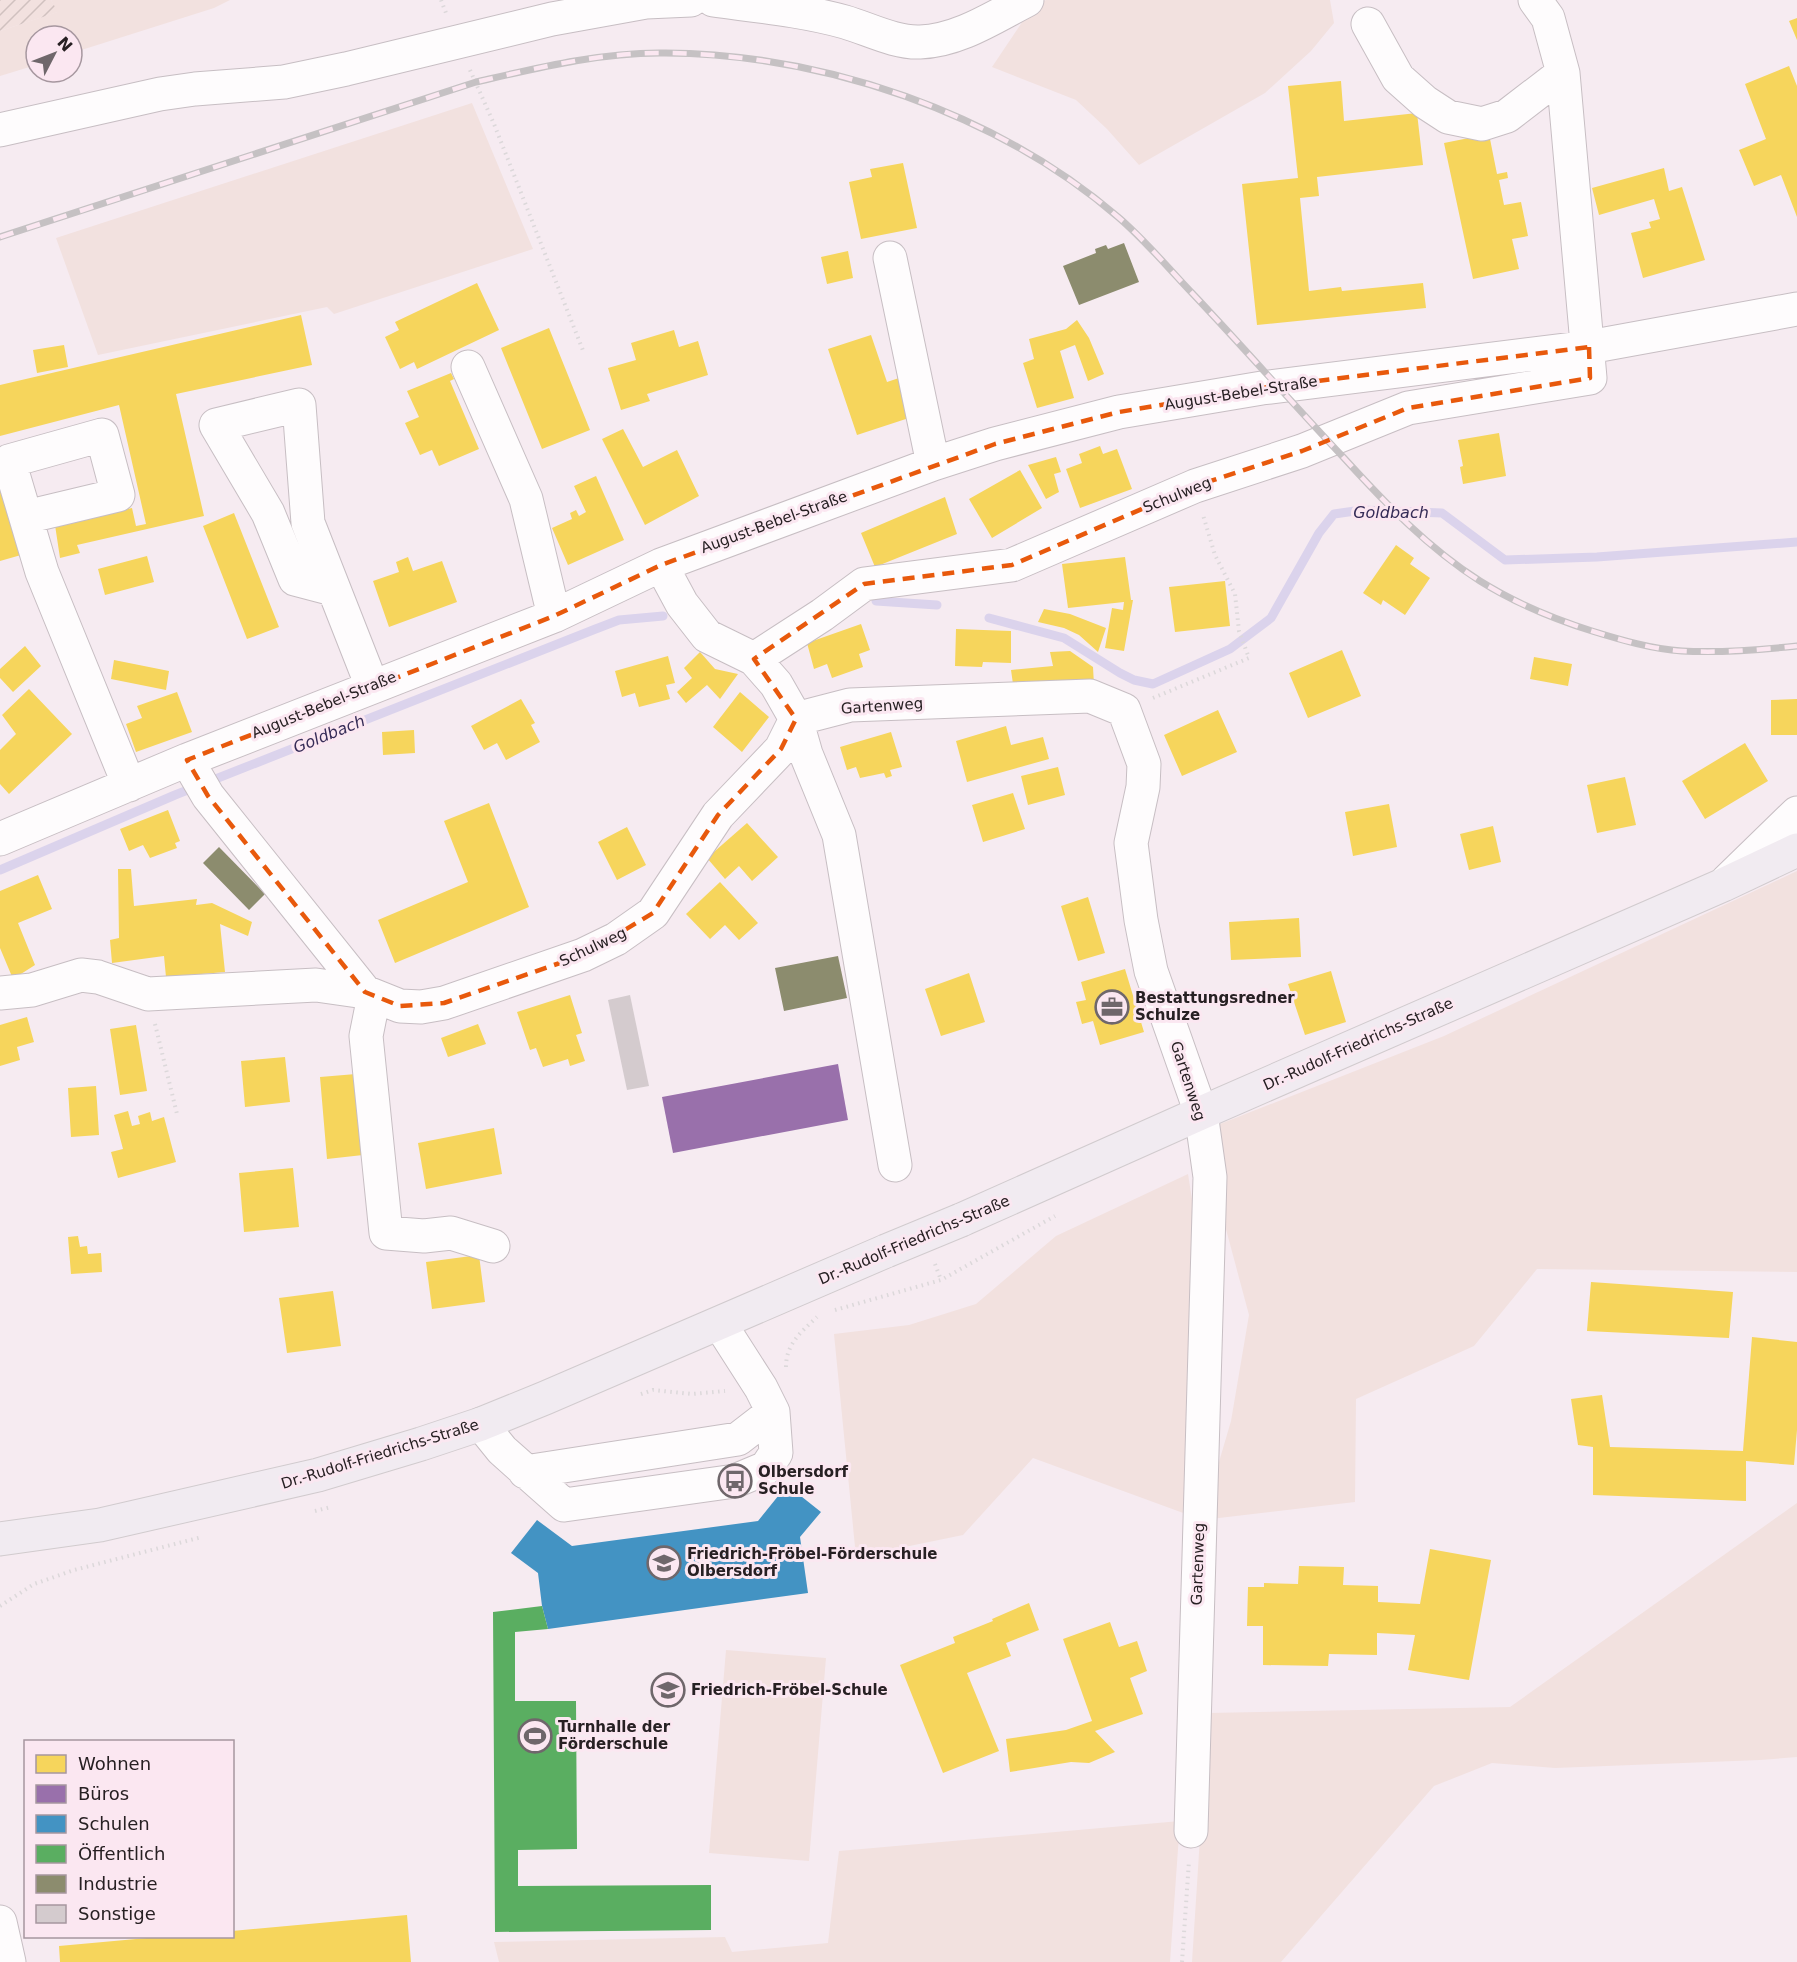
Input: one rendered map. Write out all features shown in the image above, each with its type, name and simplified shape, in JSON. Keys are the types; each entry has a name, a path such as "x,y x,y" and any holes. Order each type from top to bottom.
{"main road":[{"name":"Dr.-Rudolf-Friedrichs-Straße","path":"0,1539 100,1525 318,1475 481,1424 961,1220 1723,885 1797,850"}],"street":[{"path":"0,130 19,128 160,94 195,88 284,82 552,19 646,2 691,0"},
{"path":"713,0 789,10 844,22 898,39 920,42 947,37 975,27 1027,0"},
{"path":"1535,0 1548,18 1563,73 1589,347"},
{"path":"1368,24 1398,78 1425,102 1448,117 1482,124 1507,116 1563,73"},
{"path":"890,258 933,464"},
{"name":"August-Bebel-Straße","path":"0,839 187,760 554,616 661,565 933,464 1067,424 1119,412 1262,388 1589,347 1797,309"},
{"name":"Schulweg","path":"754,659 822,615 864,584 1012,566 1195,486 1302,451 1408,408 1590,378 1589,347"},
{"path":"468,367 526,499 554,616"},
{"path":"333,589 295,579 268,513 216,425 299,405 308,523 372,686"},
{"path":"26,517 42,572 129,784"},
{"path":"661,565 682,604 707,636 754,659 776,684 796,718 806,754 839,835 895,1165"},
{"name":"Gartenweg","path":"796,718 850,705 1090,696 1124,710 1144,764 1143,787 1131,843 1141,920 1151,971 1201,1113 1210,1177 1191,1831"},
{"name":"Schulweg","path":"0,993 32,990 81,975 98,977 148,994 316,985 369,994 400,1006 422,1007 444,1003 583,955 635,927 653,913 718,815 781,749 796,718"},
{"path":"187,760 208,796 369,994 366,1036 386,1233 424,1236 451,1233 493,1246"},
{"path":"1723,885 1797,813"},
{"path":"481,1424 502,1450 564,1505 735,1481 766,1468 776,1453 773,1412 761,1388 720,1324"},
{"path":"0,1922 6,1960"}],"path":[{"path":"441,0 457,43 494,124 584,353"},
{"path":"1124,710 1249,658 1239,631 1235,594 1215,555 1195,486"},
{"path":"148,994 177,1114"},
{"path":"941,1280 1061,1213"},
{"path":"1182,1962 1191,1831"}],"highlighted area":[{"path":"1589,347 1590,378 1408,408 1302,451 1195,486 1012,565 864,584 754,659 796,719 781,749 718,815 653,913 583,955 444,1003 400,1006 365,992 208,796 187,760 554,616 661,565 995,444 1119,412 1262,388"}],"shaded area":[{"path":"0,0 51,0 58,12 0,31"},
{"path":"51,0 230,0 214,8 84,49 84,24 24,24 24,69 0,76 0,31 57,12"},
{"path":"1046,0 1330,0 1334,23 1311,51 1265,93 1139,165 1107,129 1076,100 992,67 1033,6"},
{"path":"472,103 533,249 334,314 327,307 98,355 56,238"},
{"path":"1797,871 1797,1272 1537,1269 1474,1346 1356,1399 1355,1502 1202,1520 1231,1421 1249,1315 1212,1177 1210,1128 1444,1036"},
{"path":"1188,1174 1194,1212 1186,1514 1033,1458 963,1535 856,1557 834,1334 909,1325 976,1304 1056,1236"},
{"path":"1797,1503 1797,1757 1555,1768 1492,1763 1434,1786 1281,1962 1192,1962 1208,1713 1510,1707"},
{"path":"726,1650 826,1658 809,1861 709,1853"},
{"path":"1180,1821 1170,1962 499,1962 494,1942 725,1937 732,1952 828,1943 839,1851"}],"building: Wohnen":[{"path":"1797,18 1797,40 1789,21"},
{"path":"1789,66 1797,86 1797,217 1781,175 1754,186 1739,150 1766,139 1745,84"},
{"path":"1341,81 1344,121 1417,113 1423,165 1317,177 1319,196 1300,198 1309,291 1341,287 1342,291 1423,283 1426,308 1257,325 1242,184 1298,178 1288,86"},
{"path":"1489,134 1497,174 1507,172 1508,178 1499,180 1504,205 1521,202 1528,236 1512,239 1519,269 1473,279 1444,143"},
{"path":"903,163 917,228 861,239 849,182 872,177 870,169"},
{"path":"1664,168 1669,191 1682,187 1705,260 1643,278 1631,233 1651,228 1649,222 1660,219 1654,199 1599,215 1592,188"},
{"path":"848,251 853,278 827,284 821,257"},
{"path":"477,283 499,330 417,369 414,362 400,369 385,337 399,330 395,322"},
{"path":"301,315 312,365 176,394 204,516 77,545 80,553 60,558 55,525 132,508 136,526 146,524 119,405 0,436 0,385"},
{"path":"1077,320 1089,338 1104,374 1088,381 1075,345 1060,351 1074,398 1037,408 1023,363 1034,359 1029,339 1066,329"},
{"path":"549,328 590,430 542,449 501,348"},
{"path":"674,330 679,347 698,341 708,375 647,394 650,401 621,410 608,368 636,360 631,343"},
{"path":"871,335 887,382 899,378 912,417 857,435 828,349"},
{"path":"64,345 68,367 37,373 33,350"},
{"path":"451,373 454,379 450,381 479,449 439,466 432,450 420,455 405,423 419,417 407,391"},
{"path":"623,429 643,467 677,450 699,496 645,525 602,439"},
{"path":"1499,433 1506,476 1463,484 1460,467 1463,466 1458,440"},
{"path":"1100,446 1103,454 1117,449 1132,489 1080,508 1066,469 1082,463 1079,454"},
{"path":"1056,457 1061,472 1054,474 1059,492 1046,499 1028,465"},
{"path":"0,460 28,553 0,561"},
{"path":"1020,470 1042,508 992,538 969,499"},
{"path":"596,476 624,540 568,565 552,528 572,519 570,513 576,510 579,516 586,512 574,486"},
{"path":"945,497 957,534 875,567 861,533"},
{"path":"234,513 279,627 247,639 203,526"},
{"path":"1396,545 1414,558 1410,564 1430,578 1405,615 1383,600 1381,605 1363,593"},
{"path":"147,556 154,582 105,595 98,569"},
{"path":"408,557 413,571 442,561 457,602 389,627 373,581 399,572 396,562"},
{"path":"1125,557 1131,600 1133,600 1124,651 1105,648 1112,608 1123,610 1124,602 1068,608 1062,564"},
{"path":"1225,581 1230,626 1175,632 1169,587"},
{"path":"1044,609 1070,614 1106,628 1098,652 1079,635 1064,628 1038,622"},
{"path":"861,624 870,650 859,654 863,667 832,678 827,664 814,669 807,643"},
{"path":"956,629 1011,631 1011,663 983,662 982,667 955,666"},
{"path":"25,646 41,666 13,692 0,678 0,669"},
{"path":"1342,650 1361,696 1308,718 1289,673"},
{"path":"1070,651 1093,667 1094,685 1014,691 1011,670 1053,666 1050,652"},
{"path":"700,652 715,669 738,674 720,699 707,685 686,703 677,692 692,678 684,668"},
{"path":"668,656 675,683 666,685 670,699 639,707 635,693 622,697 615,671"},
{"path":"1534,657 1572,664 1568,686 1530,679"},
{"path":"114,660 169,671 166,690 111,679"},
{"path":"29,689 72,734 9,794 0,784 0,750 16,734 2,715"},
{"path":"177,692 192,732 136,752 126,724 142,718 137,706"},
{"path":"740,692 769,717 742,752 713,727"},
{"path":"521,699 535,723 531,725 540,742 506,760 497,743 484,750 471,726"},
{"path":"1797,699 1797,735 1771,735 1771,700"},
{"path":"1218,710 1237,752 1182,776 1164,735"},
{"path":"1006,726 1011,745 1043,737 1049,759 967,782 956,741"},
{"path":"414,730 415,753 383,755 382,732"},
{"path":"891,732 902,767 890,770 892,776 886,778 884,773 860,778 856,767 847,770 840,747"},
{"path":"1745,743 1768,781 1705,819 1682,781"},
{"path":"1058,767 1065,795 1028,805 1021,776"},
{"path":"1625,777 1636,825 1597,833 1587,785"},
{"path":"1013,793 1025,829 983,842 972,805"},
{"path":"489,803 529,907 395,963 378,920 468,882 444,821"},
{"path":"1389,804 1397,847 1353,856 1345,812"},
{"path":"168,810 180,841 175,843 177,848 150,858 143,845 129,851 120,829"},
{"path":"747,823 778,857 752,881 739,866 725,879 707,858"},
{"path":"1493,826 1501,862 1469,870 1460,834"},
{"path":"627,827 646,865 617,880 598,842"},
{"path":"118,869 131,869 134,906 197,899 196,905 212,903 252,922 248,936 220,924 225,972 166,977 164,956 112,963 110,940 119,938"},
{"path":"38,875 52,909 18,923 35,965 13,979 0,948 0,891"},
{"path":"720,882 758,923 739,940 725,925 710,939 686,914"},
{"path":"1088,897 1105,953 1078,961 1061,906"},
{"path":"1299,918 1301,957 1231,960 1229,922"},
{"path":"1125,969 1144,1032 1100,1045 1093,1021 1082,1024 1076,1002 1086,1000 1081,982"},
{"path":"1331,971 1346,1022 1305,1035 1288,984"},
{"path":"969,973 985,1022 941,1036 925,989"},
{"path":"570,995 582,1033 576,1035 585,1061 570,1066 568,1059 543,1067 536,1048 530,1050 517,1012"},
{"path":"27,1017 34,1042 17,1047 20,1060 0,1066 0,1025"},
{"path":"478,1024 486,1044 448,1057 441,1038"},
{"path":"136,1025 147,1091 120,1095 110,1029"},
{"path":"285,1057 290,1102 245,1107 241,1061"},
{"path":"356,1074 363,1155 327,1159 320,1077"},
{"path":"96,1086 99,1135 71,1137 68,1088"},
{"path":"128,1111 132,1126 140,1124 138,1116 150,1112 152,1121 164,1117 176,1162 118,1178 111,1152 123,1149 114,1115"},
{"path":"494,1128 502,1174 426,1189 418,1143"},
{"path":"293,1168 299,1227 244,1232 239,1173"},
{"path":"78,1236 80,1247 87,1246 88,1254 101,1253 102,1272 71,1274 68,1237"},
{"path":"479,1255 485,1302 432,1309 426,1262"},
{"path":"1591,1282 1733,1292 1729,1338 1587,1331"},
{"path":"333,1291 341,1346 287,1353 279,1298"},
{"path":"1752,1337 1797,1342 1797,1430 1794,1465 1746,1461 1746,1501 1593,1495 1593,1447 1578,1445 1571,1399 1602,1395 1610,1447 1743,1451"},
{"path":"1430,1549 1491,1560 1469,1680 1408,1670 1415,1635 1377,1633 1377,1655 1329,1654 1328,1666 1263,1665 1263,1626 1247,1626 1248,1587 1264,1587 1264,1583 1298,1584 1299,1566 1344,1567 1343,1585 1378,1586 1378,1602 1420,1604"},
{"path":"1029,1603 1039,1630 1006,1643 1011,1656 967,1673 999,1751 943,1773 900,1665 955,1643 953,1637"},
{"path":"1110,1622 1119,1647 1137,1641 1147,1671 1130,1678 1143,1714 1095,1731 1115,1752 1089,1763 1071,1762 1010,1772 1006,1739 1066,1730 1092,1721 1063,1639"},
{"path":"407,1915 411,1962 60,1962 59,1946 147,1938 234,1938 234,1931"}],"building: Büros":[{"path":"838,1064 848,1120 673,1153 662,1097"}],"building: Schulen":[{"name":"Friedrich-Fröbel-Förderschule Olbersdorf","path":"787,1485 821,1512 800,1537 808,1593 548,1629 542,1606 538,1573 511,1553 537,1520 572,1546 758,1521"}],"building: Öffentlich":[{"name":"Turnhalle der Förderschule","path":"542,1606 548,1629 515,1632 515,1701 576,1701 577,1849 518,1850 518,1886 711,1885 711,1930 495,1932 493,1612"}],"building: Industrie":[{"path":"1124,243 1139,282 1079,305 1063,266 1096,253 1095,249 1106,245 1108,249"},
{"path":"219,847 265,894 249,910 203,863"},
{"path":"838,956 847,998 784,1011 775,968"}],"building: Sonstige":[{"path":"630,995 649,1086 627,1090 608,1000"}],"waterway":[{"name":"Goldbach","path":"989,618 1064,638 1120,673 1134,680 1153,684 1230,649 1271,618 1319,533 1334,514 1362,510 1442,513 1505,560 1597,557 1797,542"},
{"name":"Goldbach","path":"876,601 937,605"},
{"name":"Goldbach","path":"0,870 175,795 619,620 663,616"}],"railway":[{"path":"0,237 476,82 522,71 593,58 641,53 725,56 786,64 846,78 906,96 963,120 1019,148 1070,180 1138,235 1391,508 1443,554 1493,589 1563,621 1614,638 1648,646 1671,650 1711,652 1797,646"}],"place":[{"name":"Bestattungsredner Schulze","path":"1112,1007"},
{"name":"Olbersdorf Schule","path":"735,1481"},
{"name":"Friedrich-Fröbel-Förderschule Olbersdorf","path":"664,1563"},
{"name":"Friedrich-Fröbel-Schule","path":"668,1690"},
{"name":"Turnhalle der Förderschule","path":"535,1736"}]}
